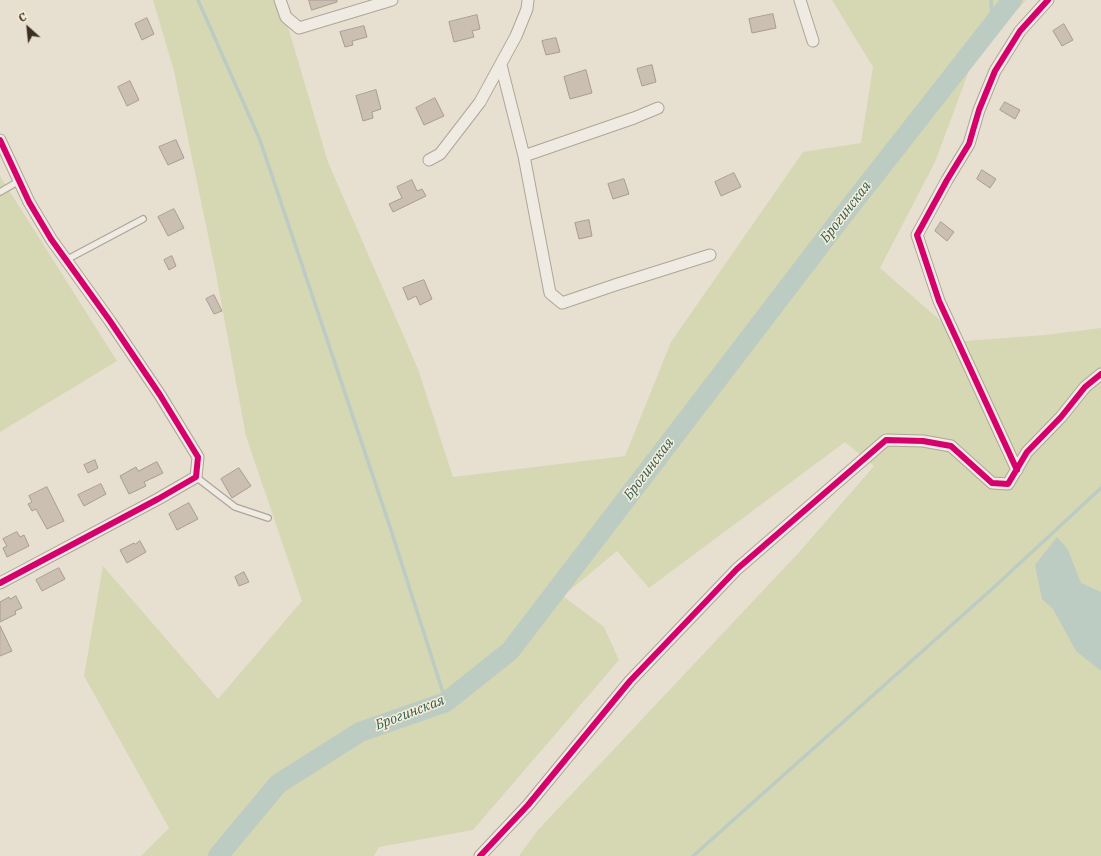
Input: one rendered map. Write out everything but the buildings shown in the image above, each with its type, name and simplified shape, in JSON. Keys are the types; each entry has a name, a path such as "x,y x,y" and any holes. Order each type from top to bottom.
{"street":[{"path":"280,0 286,17 299,28 392,0"},
{"path":"429,160 440,154 480,102 516,36 527,9 528,0"},
{"path":"800,0 813,41"},
{"path":"1017,470 938,301 917,235 947,180 969,144 979,110 995,71 1020,31 1048,0"},
{"path":"501,65 524,156 550,293 562,303 628,280 710,255"},
{"path":"524,156 634,118 658,108"},
{"path":"0,140 29,202 51,239 110,321 160,395 198,457 196,477 158,499 0,583"},
{"path":"480,856 528,805 630,681 737,569 886,440 923,441 951,446 992,483 1008,484 1027,452 1061,417 1085,388 1101,374"}],"lane":[{"path":"0,192 19,181"},
{"path":"66,260 143,218"},
{"path":"196,477 235,507 268,518"}],"green space":[{"path":"153,0 280,0 328,162 418,369 453,477 625,456 671,342 803,152 861,143 873,67 832,0 1026,0 974,57 935,162 880,268 964,341 1045,335 1101,328 1101,856 519,856 537,831 802,549 874,466 845,442 649,588 617,551 563,596 604,627 619,660 473,830 379,847 374,856 141,856 169,828 84,676 103,566 218,699 302,601 246,436 215,269 174,71"},
{"path":"0,176 117,361 0,432"}],"shaded area":[{"path":"1057,537 1068,550 1081,583 1101,592 1101,671 1076,651 1053,609 1042,599 1035,565"}],"waterway":[{"path":"198,0 260,140 390,527 446,702"},
{"path":"991,0 993,24"},
{"name":"Брогинская","path":"218,856 278,784 360,732 446,702 510,651 838,222 1012,0"},
{"path":"693,856 992,589 1101,488"}],"cycle path":[{"path":"1017,470 939,301 917,235 947,180 969,144 979,110 995,71 1020,31 1048,0"},
{"path":"0,140 29,202 51,239 110,321 160,395 198,457 196,477 158,499 0,583"},
{"path":"480,856 528,805 630,681 737,569 886,440 923,441 951,446 992,483 1008,484 1027,452 1061,417 1085,387 1101,374"}]}
